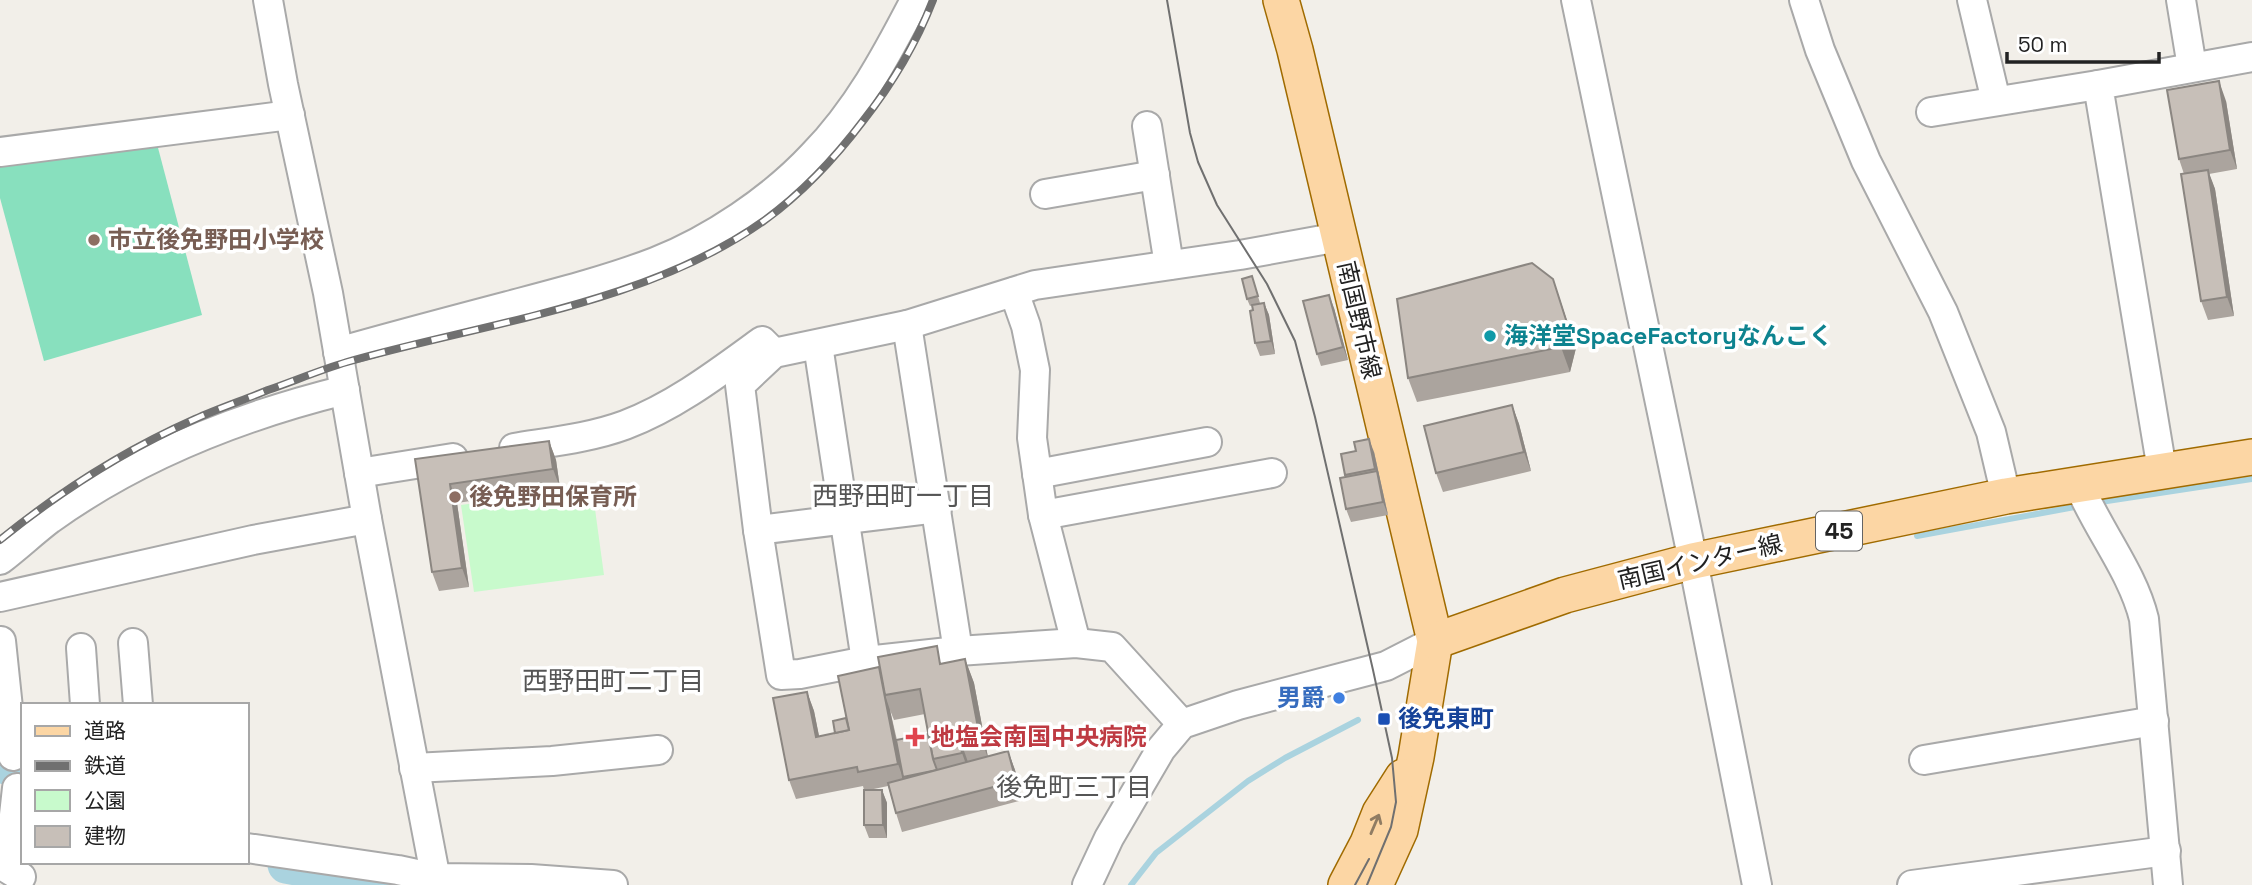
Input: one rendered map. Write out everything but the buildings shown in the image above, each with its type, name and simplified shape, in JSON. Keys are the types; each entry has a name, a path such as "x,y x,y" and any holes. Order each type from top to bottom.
{"main road":[{"name":"南国野市線","path":"1281,0 1434,641"},
{"name":"南国インター線","path":"1434,641 1565,595 1693,561 2006,496 2252,457"},
{"path":"1375,885 1400,830 1416,757 1434,641"},
{"path":"1346,885 1380,813 1416,757"}],"street":[{"path":"268,0 328,293 367,519 436,881"},
{"path":"338,352 608,277 657,261 708,236 746,212 813,156 851,110 887,54 915,0"},
{"path":"1576,0 1693,561 1757,885"},
{"path":"1804,0 1820,50 1866,161 1948,324 1991,432 2006,496"},
{"path":"1972,0 1996,102"},
{"path":"2181,0 2192,67"},
{"path":"1931,112 2252,57"},
{"path":"2098,85 2162,470"},
{"path":"0,152 290,115"},
{"path":"1147,126 1169,265"},
{"path":"1045,194 1155,175"},
{"path":"1182,724 1112,647 1076,643 958,651 781,676 758,530 740,385 774,353 907,325 1035,285 1240,255 1339,237"},
{"path":"1014,292 1026,326 1035,370 1032,438 1043,515 1076,643"},
{"path":"907,325 958,651"},
{"path":"359,473 564,439 625,425 694,391 762,341 774,353"},
{"path":"818,345 866,662"},
{"path":"0,560 50,519 160,454 225,426 292,403 345,390"},
{"path":"1037,474 1207,442"},
{"path":"1043,515 1272,472"},
{"path":"2079,485 2091,514 2139,598 2144,619 2168,885"},
{"path":"758,530 937,508"},
{"path":"0,597 253,540 367,519"},
{"path":"1087,885 1109,838 1161,749 1182,724 1238,705 1386,666 1434,641"},
{"path":"2,642 12,755"},
{"path":"133,643 138,703"},
{"path":"81,648 85,703"},
{"path":"1924,760 2154,721"},
{"path":"414,768 552,761 658,750"},
{"path":"21,789 17,788 8,869 21,877"},
{"path":"248,848 398,870 436,881 531,878 613,885"},
{"path":"1912,885 1974,881 2166,851"}],"green space":[{"name":"市立後免野田小学校","path":"157,144 202,315 44,361 0,198 0,166"},
{"path":"592,487 604,575 474,592 461,505"}],"waterway":[{"path":"2094,503 2252,479"},
{"path":"1917,536 2080,506"},
{"path":"1131,885 1156,853 1248,781 1285,758 1358,720"},
{"path":"0,764 21,771"},
{"path":"286,865 387,885"}],"tram line":[{"path":"1167,0 1190,133 1198,162 1217,205 1267,284 1295,341 1373,670 1392,758 1396,802 1391,827 1367,885"},
{"path":"1355,885 1369,859"}],"railway":[{"path":"0,540 93,473 143,444 213,411 347,362 617,292 719,249 779,210 805,187 841,148 893,78 911,48 933,0"}],"place":[{"name":"市立後免野田小学校","path":"94,240"},
{"name":"海洋堂SpaceFactoryなんこく","path":"1490,336"},
{"name":"後免野田保育所","path":"455,497"},
{"name":"男爵","path":"1339,698"},
{"name":"後免東町","path":"1384,719"},
{"name":"地塩会南国中央病院","path":"915,737"}],"district":[{"name":"西野田町一丁目","path":"903,496"},
{"name":"西野田町二丁目","path":"613,681"},
{"name":"後免町三丁目","path":"1074,787"}]}
